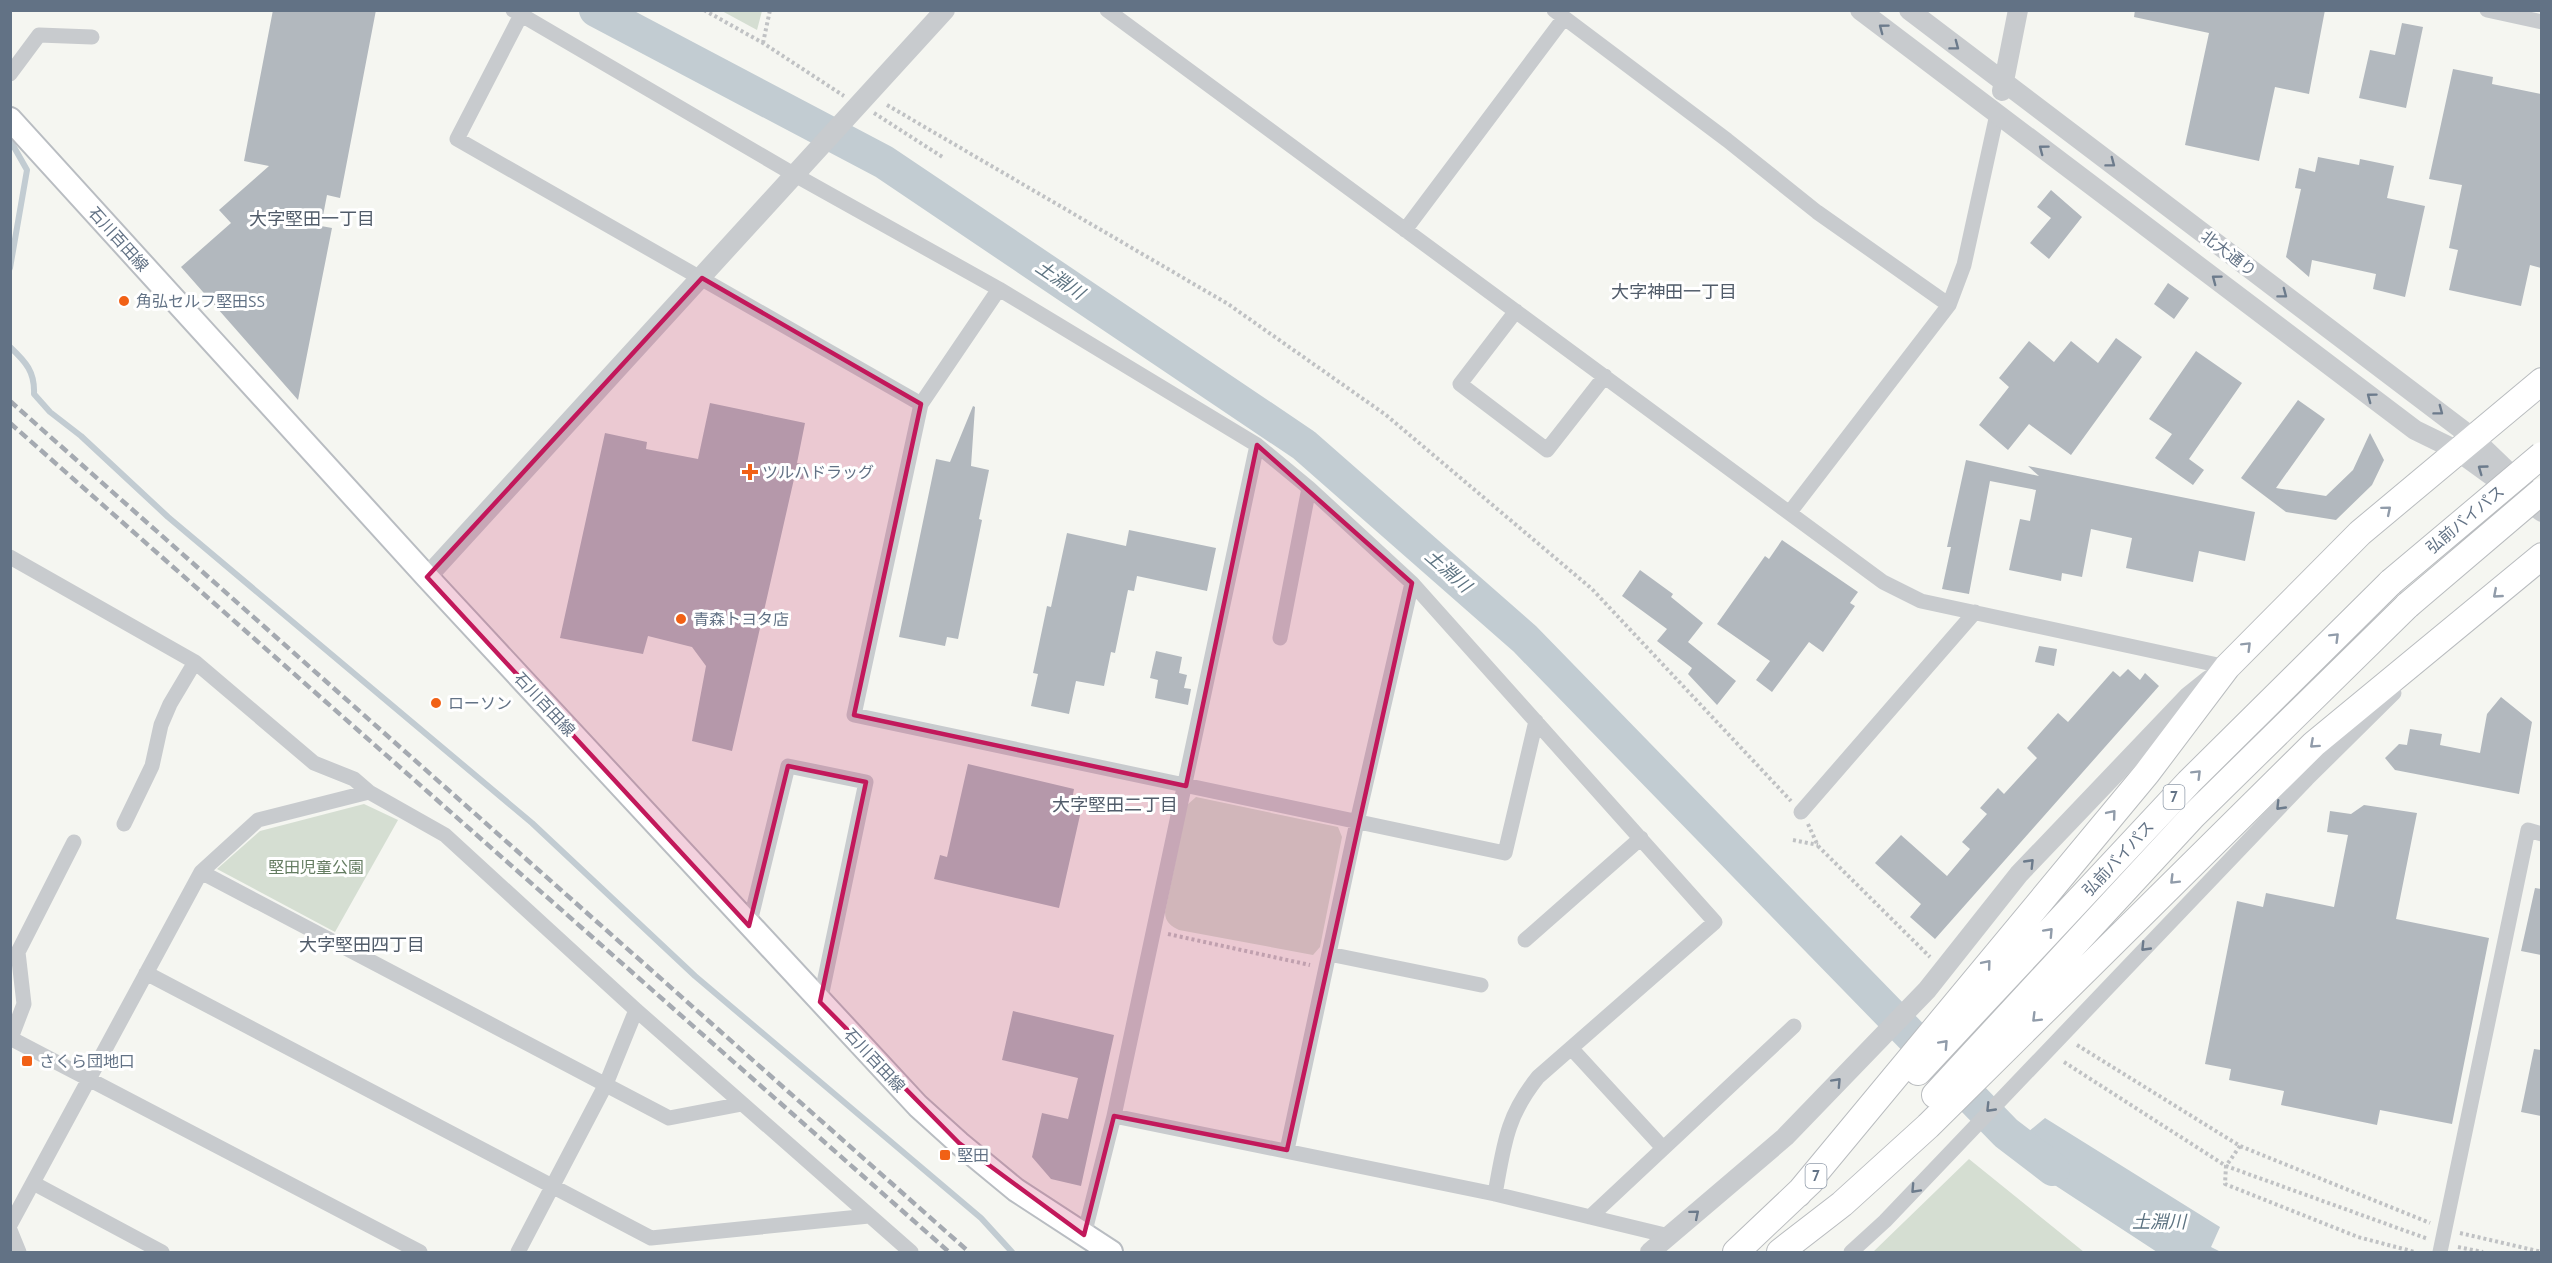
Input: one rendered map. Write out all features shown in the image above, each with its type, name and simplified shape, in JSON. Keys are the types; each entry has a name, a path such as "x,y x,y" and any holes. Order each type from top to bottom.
{"highway":[{"path":"1958,1015 2227,667 2360,533 2541,381"},
{"name":"弘前バイパス","path":"1958,1015 2391,582 2541,454"},
{"name":"弘前バイパス","path":"1994,1046 2193,816 2408,605 2541,491"},
{"path":"1994,1046 2313,744 2470,617 2541,556"},
{"name":"7","path":"1736,1252 1798,1194 1958,1015"},
{"name":"7","path":"1779,1252 1922,1121 1994,1046"}],"main road":[{"name":"石川百田線","path":"10,119 427,577 918,1106 1016,1190 1111,1252"}],"street":[{"path":"427,577 945,10"},
{"path":"1107,10 1883,582 1921,601 2227,667"},
{"path":"1860,10 2415,430 2465,444 2541,512"},
{"name":"北大通り","path":"1909,10 2004,82 2541,505"},
{"path":"1790,512 1948,305 1964,264 2018,10"},
{"path":"2487,10 2541,22"},
{"path":"921,404 457,139 517,13 799,171 1257,445 1309,488 1412,583 1715,922 1538,1077 1522,1097 1507,1128 1495,1194"},
{"path":"1405,230 1559,14 1727,140 1817,212 1948,305"},
{"path":"10,74 39,35 92,37"},
{"path":"999,289 921,404 854,715 1505,853 1536,721"},
{"path":"1516,311 1460,384 1547,450 1605,376"},
{"path":"1084,1235 1114,1116 1257,445"},
{"path":"1280,638 1309,488"},
{"path":"10,556 195,662 315,763 354,779 369,792 445,835 636,1010 911,1252"},
{"path":"1287,1150 1357,822 1412,583"},
{"path":"1801,812 1975,612"},
{"path":"1851,1252 1885,1221 2026,1070 2307,779 2470,617"},
{"path":"124,824 152,766 161,725 170,704 195,662"},
{"path":"1650,1252 1785,1137 1927,990 2019,874 2145,745 2189,696 2227,667"},
{"path":"749,926 788,766 866,782 820,1002"},
{"path":"10,1225 35,1184 201,872 258,820 369,792"},
{"path":"2442,1242 2528,830 2541,834"},
{"path":"1525,940 1641,838"},
{"path":"74,842 18,952 24,1004 11,1038 420,1252"},
{"path":"201,872 669,1118 742,1104"},
{"path":"1327,961 1481,985"},
{"path":"146,973 651,1238 869,1216"},
{"path":"518,1252 606,1084 636,1010"},
{"path":"1590,1216 1794,1026"},
{"path":"1571,1048 1663,1148"},
{"path":"1114,1116 1495,1194 1669,1236"},
{"path":"35,1184 162,1252"},
{"path":"10,1230 20,1252"}],"path":[{"path":"704,10 763,43 857,107 944,158"},
{"path":"763,43 770,10"},
{"path":"887,105 1228,304 1386,416 1592,589 1801,812 1818,846 1931,957"},
{"path":"1792,840 1818,846"},
{"path":"1154,931 1327,961"},
{"path":"2073,1043 2240,1146 2442,1242 2541,1252"},
{"path":"2064,1062 2226,1166 2442,1242 2483,1252"},
{"path":"2240,1146 2226,1166 2225,1184 2358,1237 2415,1252"}],"highlighted area":[{"path":"702,278 921,404 854,715 1186,786 1257,445 1412,583 1287,1150 1114,1116 1084,1235 959,1143 820,1002 866,782 788,766 749,926 427,577"}],"green space":[{"path":"722,11 762,11 757,30"},
{"path":"1196,797 1338,827 1342,837 1320,947 1313,955 1179,930 1167,921 1165,912 1187,805"},
{"name":"堅田児童公園","path":"364,804 398,820 335,932 217,869 260,831"},
{"path":"1969,1159 2084,1252 1873,1252"}],"water":[{"name":"土淵川","path":"2045,1118 2220,1227 2211,1247 2221,1252 2157,1252 2004,1152"}],"building":[{"path":"273,10 376,10 340,198 327,195 321,226 332,228 298,400 181,267 231,223 219,210 269,166 244,161"},
{"path":"2135,10 2325,10 2309,94 2275,87 2259,161 2185,145 2209,33 2134,17"},
{"path":"2402,23 2423,27 2406,108 2359,98 2370,50 2395,55"},
{"path":"2453,69 2493,77 2492,84 2541,94 2541,268 2530,265 2521,306 2449,290 2458,250 2449,248 2462,185 2429,179"},
{"path":"2318,157 2359,165 2360,159 2394,166 2387,198 2425,206 2405,297 2373,289 2376,274 2312,260 2309,277 2286,257 2301,189 2295,188 2299,168 2315,172"},
{"path":"2051,190 2082,217 2049,259 2030,243 2051,218 2037,207"},
{"path":"2168,283 2189,298 2174,319 2154,304"},
{"path":"2116,338 2142,357 2071,455 2029,424 2008,450 1979,425 2009,387 1999,378 2029,341 2054,362 2071,341 2098,363"},
{"path":"2196,351 2242,383 2189,459 2204,470 2193,485 2155,458 2172,434 2149,419"},
{"path":"2298,400 2325,419 2276,488 2326,496 2353,470 2370,433 2384,460 2372,485 2336,520 2286,512 2241,478"},
{"path":"710,403 805,423 797,463 806,465 803,479 794,479 732,751 692,741 706,666 692,647 648,636 643,654 560,638 605,433 647,442 646,449 698,459"},
{"path":"973,406 975,407 971,466 989,470 979,519 982,520 958,639 947,637 945,646 899,637 936,459 950,462"},
{"path":"1966,460 2039,476 2028,466 2255,512 2245,561 2199,551 2193,582 2126,568 2132,538 2091,529 2082,577 2062,573 2061,581 2009,570 2020,519 2030,521 2036,490 1990,481 1969,594 1942,589 1951,547 1947,547"},
{"path":"1129,530 1216,548 1207,591 1137,576 1134,591 1128,590 1115,653 1111,652 1104,686 1076,681 1069,714 1031,706 1038,674 1033,673 1047,606 1051,607 1067,533 1126,546"},
{"path":"1782,540 1858,592 1850,603 1855,606 1823,652 1809,642 1772,692 1756,680 1770,661 1717,624 1765,556 1769,559"},
{"path":"1640,570 1673,594 1671,597 1703,623 1688,642 1736,681 1717,705 1688,674 1692,668 1657,641 1667,629 1622,596"},
{"path":"2039,646 2057,649 2054,666 2035,662"},
{"path":"1156,651 1182,657 1179,673 1187,675 1184,688 1191,689 1188,705 1155,698 1158,680 1150,678"},
{"path":"2128,669 2140,680 2145,673 2159,686 1935,939 1910,917 1921,904 1875,863 1901,835 1947,876 1970,849 1962,842 1987,814 1980,808 1998,788 2004,794 2037,758 2027,748 2058,713 2068,722 2113,671 2120,677"},
{"path":"2501,697 2532,722 2519,794 2395,770 2385,758 2399,744 2407,745 2410,729 2442,734 2440,745 2480,753 2487,714"},
{"path":"968,764 1074,789 1072,800 1083,802 1059,908 934,879 940,855 947,857"},
{"path":"2364,805 2417,813 2396,919 2489,938 2452,1124 2380,1110 2377,1125 2281,1105 2284,1091 2229,1080 2231,1069 2205,1064 2237,901 2263,907 2266,893 2334,907 2348,835 2327,832 2330,811 2351,814"},
{"path":"2535,888 2541,889 2541,955 2521,951"},
{"path":"1013,1011 1114,1035 1081,1186 1051,1179 1032,1157 1042,1113 1068,1119 1078,1078 1002,1060"},
{"path":"2534,1049 2541,1050 2541,1116 2521,1112"}],"waterway":[{"name":"土淵川","path":"596,10 884,162 1304,445 1525,639 2006,1133 2053,1169"},
{"path":"10,140 27,170 10,268"},
{"path":"10,347 28,368 33,379 34,394 50,412 81,436 168,517 532,823 695,976 981,1218 1012,1252"}],"railway":[{"path":"10,401 969,1252"},
{"path":"10,423 949,1252"}],"place":[{"name":"角弘セルフ堅田SS","path":"124,301"},
{"name":"ツルハドラッグ","path":"750,472"},
{"name":"青森トヨタ店","path":"681,619"},
{"name":"ローソン","path":"436,703"},
{"name":"さくら団地口","path":"27,1061"},
{"name":"堅田","path":"945,1155"}],"district":[{"name":"大字堅田一丁目","path":"312,219"},
{"name":"大字神田一丁目","path":"1674,292"},
{"name":"大字堅田二丁目","path":"1115,805"},
{"name":"大字堅田四丁目","path":"362,945"}]}
